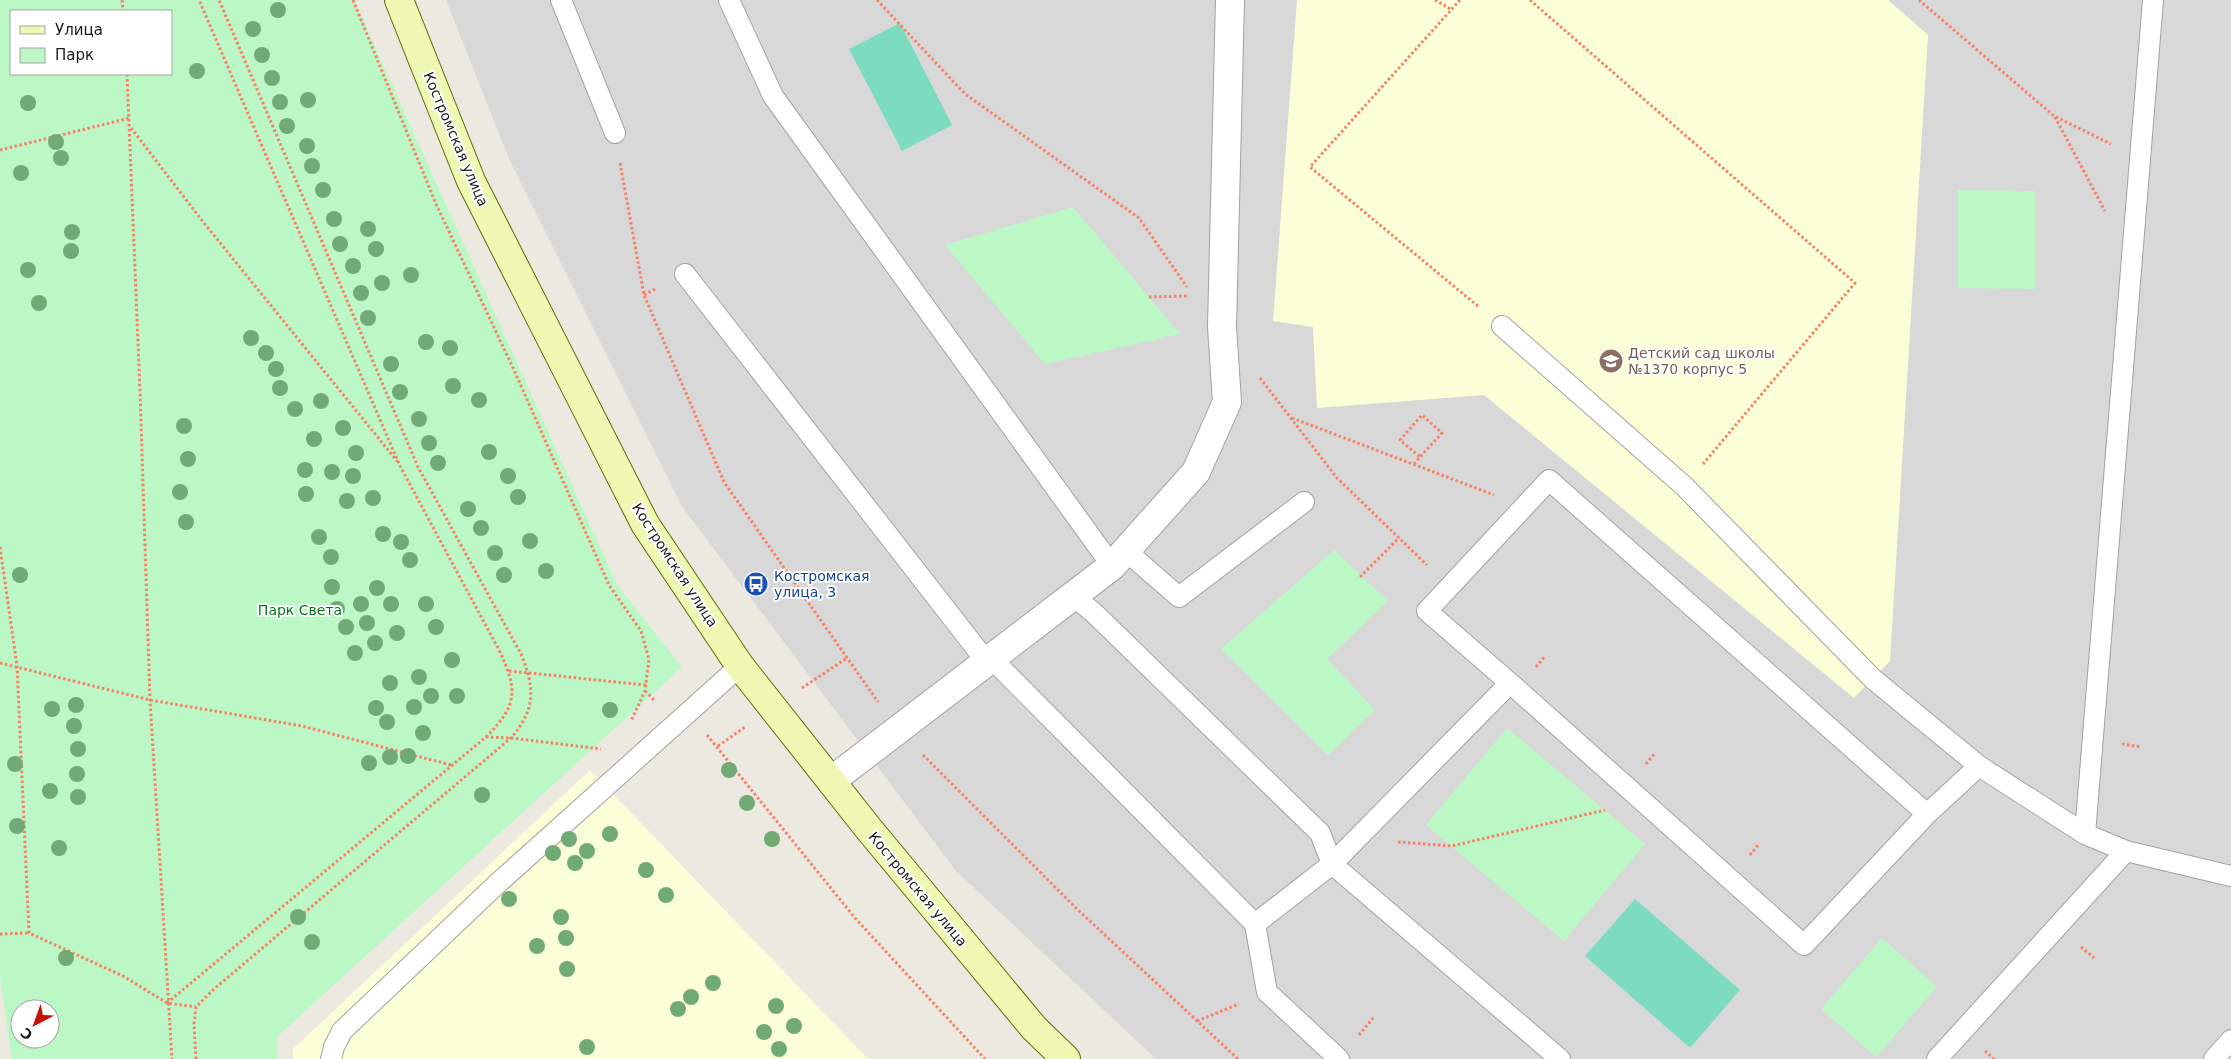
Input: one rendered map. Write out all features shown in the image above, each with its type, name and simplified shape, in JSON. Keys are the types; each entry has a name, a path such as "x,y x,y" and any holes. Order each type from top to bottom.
{"street":[{"name":"Костромская улица","path":"399,0 471,181 641,515 740,666 874,836 1028,1021 1066,1059"},
{"path":"831,781 1119,558 1196,472 1227,402 1222,327 1230,0"}],"lane":[{"path":"561,0 615,133"},
{"path":"729,0 773,96 1119,558 1179,597 1304,502"},
{"path":"2085,834 2153,0"},
{"path":"685,274 988,659 1255,924 1267,992 1338,1059"},
{"path":"1502,326 1684,486 1873,679 1979,766 2085,834 2126,850 2231,876"},
{"path":"1927,814 1549,480 1427,611 1627,785 1804,945 1927,814 1979,766"},
{"path":"1072,595 1094,613 1320,833 1332,864 1560,1059"},
{"path":"331,1059 334,1047 342,1031 497,884 740,666"},
{"path":"1255,924 1332,864 1510,683"},
{"path":"1938,1059 2126,850"},
{"path":"2214,1059 2231,1040"}],"path":[{"path":"167,1003 486,737 501,722 509,710 512,688 509,671 400,466 199,0"},
{"path":"196,1059 194,1024 196,1007 214,989 511,738 527,717 532,686 521,654 418,467 219,0"},
{"path":"353,0 436,204 514,370 609,585 641,631 649,659 646,685 630,722"},
{"path":"877,0 965,94 1140,218 1188,288"},
{"path":"1435,0 1452,10"},
{"path":"1460,0 1310,167 1502,326"},
{"path":"1530,0 1855,283 1684,486"},
{"path":"1919,0 2054,116 2140,159"},
{"path":"127,75 150,700 167,1003 172,1059"},
{"path":"2054,116 2132,262"},
{"path":"0,150 130,118"},
{"path":"130,128 400,466"},
{"path":"615,133 644,294 724,482 898,729 1077,910 1238,1059"},
{"path":"1149,297 1193,295 1222,327"},
{"path":"1258,375 1337,478 1451,587"},
{"path":"1414,464 1420,458 1442,433 1422,415 1400,440 1420,458"},
{"path":"1290,417 1525,507"},
{"path":"1360,577 1399,538"},
{"path":"0,547 17,666 29,934"},
{"path":"0,663 150,700 302,726 451,765"},
{"path":"509,671 646,685"},
{"path":"703,735 708,735 718,746 855,918 985,1059"},
{"path":"486,737 511,738 604,749"},
{"path":"1354,842 1389,841 1452,846 1604,810 1627,785"},
{"path":"0,934 29,934 124,976 167,1003 196,1007"},
{"path":"1197,1021 1267,992"}],"shaded area":[{"path":"446,0 2231,0 2231,1059 1156,1059 956,871 683,508 509,159"},
{"name":"Детский сад школы №1370 корпус 5","path":"1297,0 1888,0 1928,35 1890,661 1854,698 1484,395 1317,408 1313,327 1273,321"},
{"path":"590,770 868,1059 293,1059 293,1049"}],"green space":[{"name":"Парк Света","path":"0,0 354,0 617,585 682,667 278,1036 277,1059 12,1059 11,1049 60,1049 60,999 10,999 10,1045 0,977"},
{"path":"900,23 952,125 902,151 849,49"},
{"path":"1958,190 2035,191 2035,289 1958,288"},
{"path":"1073,207 1180,334 1045,364 945,245"},
{"path":"1334,550 1388,601 1327,659 1375,710 1328,755 1221,649"},
{"path":"1507,728 1645,844 1564,941 1426,825"},
{"path":"1635,899 1740,990 1690,1048 1585,956"},
{"path":"1882,938 1937,987 1876,1057 1821,1009"}],"place":[{"name":"Детский сад школы №1370 корпус 5","path":"1611,361"},
{"name":"Костромская улица, 3","path":"756,584"}]}
